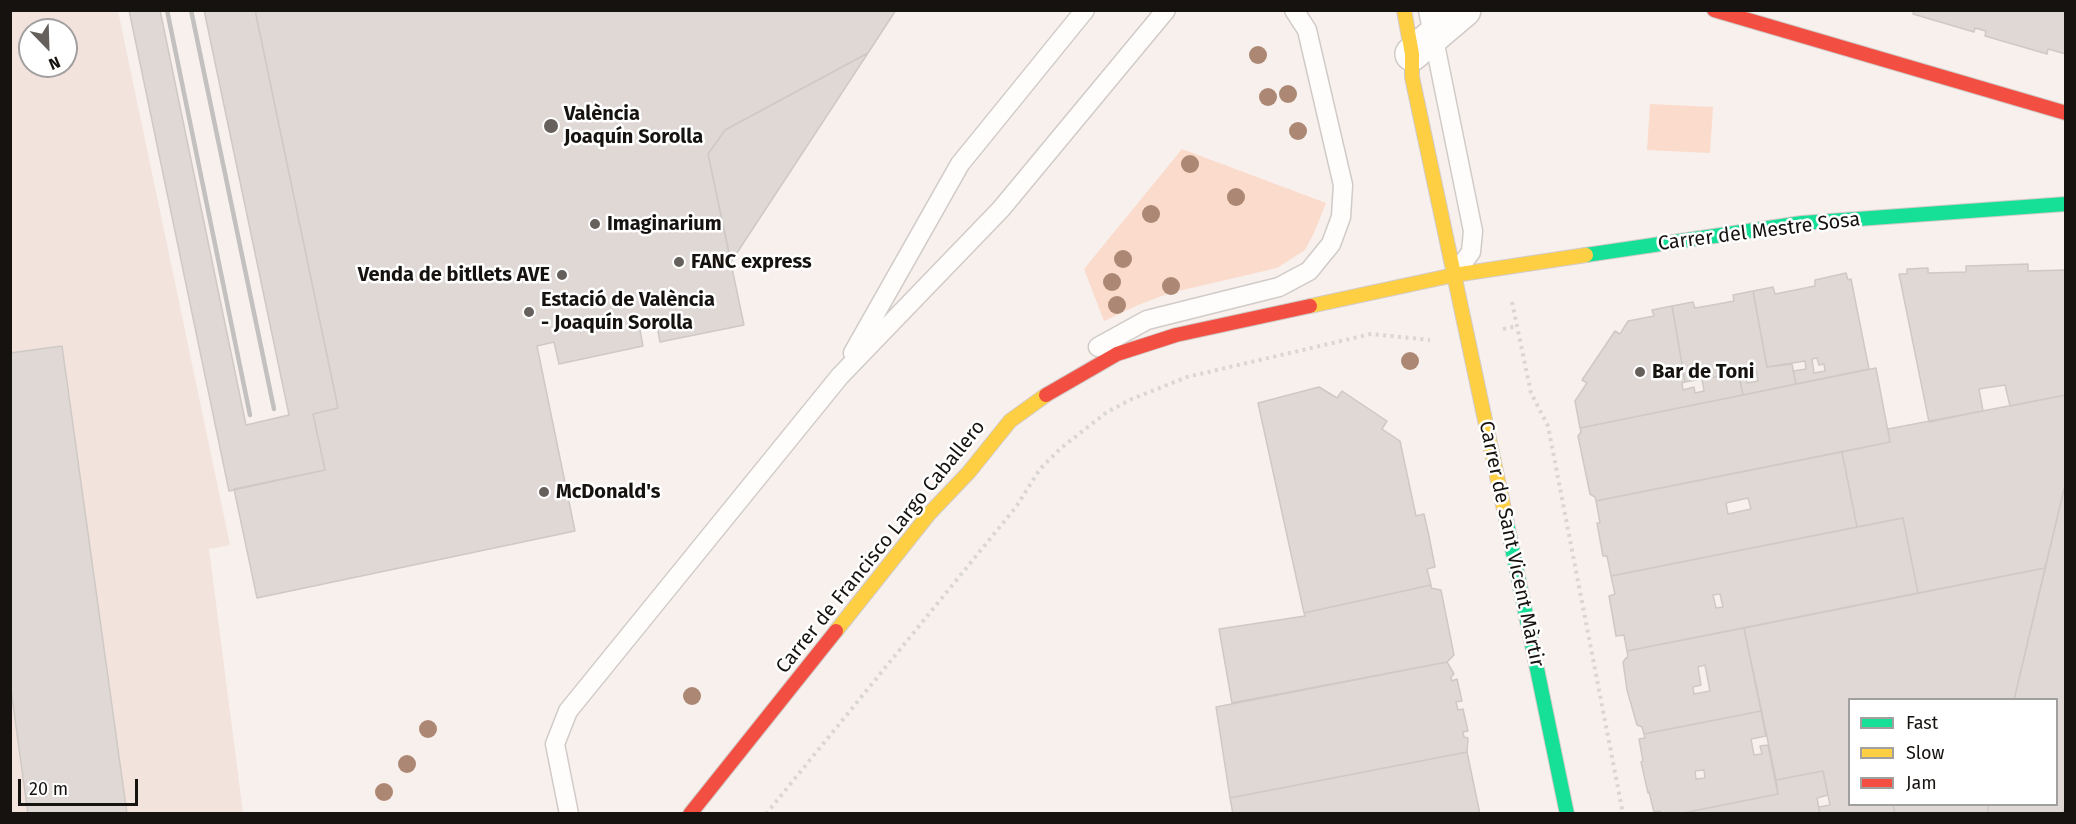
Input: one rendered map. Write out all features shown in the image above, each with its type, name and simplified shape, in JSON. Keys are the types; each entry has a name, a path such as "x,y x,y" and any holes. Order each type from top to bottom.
{"street":[{"name":"Carrer de Sant Vicent Màrtir","path":"1404,10 1425,33 1412,77 1468,335 1566,813"},
{"path":"1425,33 1464,10"},
{"path":"1714,10 2066,113"},
{"name":"Carrer del Mestre Sosa","path":"1454,275 1802,223 2066,204"},
{"name":"Carrer de Francisco Largo Caballero","path":"690,813 929,514 969,472 1010,422 1056,387 1117,354 1176,335 1454,275"}],"lane":[{"path":"840,376 960,164 1085,10"},
{"path":"569,813 555,744 568,711 840,376 1001,209 1166,10"},
{"path":"1056,387 1092,350 1148,320 1279,287 1309,271 1331,244 1341,217 1343,185 1306,30 1294,10"},
{"name":"Carrer de Sant Vicent Màrtir","path":"1425,33 1473,231 1471,252 1454,275"}],"path":[{"path":"1511,294 1531,393 1548,426 1623,813"},
{"path":"766,813 1016,507 1040,469 1061,448 1107,412 1141,395 1187,377 1371,334 1437,341 1517,326"}],"shaded area":[{"path":"10,11 118,11 230,545 209,549 243,813 11,813"},
{"path":"1650,104 1713,107 1710,153 1647,150"},
{"path":"1182,149 1326,203 1314,233 1305,250 1277,268 1170,293 1104,321 1084,269"}],"building":[{"path":"129,10 160,10 246,425 289,415 204,10 255,10 338,408 313,414 325,470 229,491"},
{"name":"Estació de València - Joaquín Sorolla","path":"255,10 896,10 868,53 725,130 708,154 744,325 660,342 656,321 647,322 639,325 643,346 559,364 554,342 537,346 575,531 257,598 234,489 325,470 313,414 338,408"},
{"path":"1914,10 2066,10 2066,54 2048,49 2047,54 1985,36 1986,31 1975,28 1974,32 1913,14"},
{"path":"868,53 731,262 708,154 725,130"},
{"path":"2028,264 2028,271 2066,270 2066,395 2010,406 2005,385 1979,389 1983,411 1929,422 1899,274 1907,274 1907,269 1928,268 1928,273 1966,272 1966,266"},
{"path":"1846,273 1848,280 1851,279 1869,369 1796,384 1793,371 1806,369 1805,361 1767,367 1753,291 1773,287 1775,294 1815,286 1815,280","holes":["1817,358 1819,365 1824,364 1825,371 1814,373 1812,359"]},
{"path":"1753,291 1767,367 1792,364 1796,384 1743,395 1740,380 1746,378 1747,383 1758,381 1756,370 1685,382 1672,306 1693,302 1695,308 1718,304 1734,301 1733,295"},
{"path":"1672,306 1685,382 1682,383 1683,390 1694,387 1695,393 1704,391 1702,379 1738,373 1743,395 1580,428 1575,401 1587,383 1582,380 1615,331 1620,334 1628,321 1654,316 1652,310"},
{"path":"62,346 127,814 28,814 10,682 10,353"},
{"path":"1876,368 1890,442 1596,501 1595,497 1590,494 1578,436 1581,432 1580,428"},
{"path":"1319,387 1337,398 1342,391 1387,421 1382,429 1400,441 1416,516 1424,514 1429,536 1435,567 1427,569 1431,585 1304,613 1258,403"},
{"path":"2066,395 2066,481 2045,568 1918,593 1903,518 1857,527 1842,452 1890,442 1888,429"},
{"path":"1842,452 1857,527 1611,576 1607,556 1603,556 1596,501","holes":["1748,498 1751,509 1728,514 1726,503"]},
{"path":"2066,481 2066,803 2063,814 1987,814 1989,806 2058,806 2058,698 2014,698"},
{"path":"1903,518 1918,593 1627,651 1624,635 1616,636 1609,596 1615,594 1611,576","holes":["1720,594 1723,607 1716,608 1713,595"]},
{"path":"2045,568 2014,698 1848,698 1848,806 1893,806 1895,814 1820,814 1819,807 1830,805 1823,771 1776,780 1744,628"},
{"path":"1431,585 1431,588 1441,590 1454,655 1447,662 1232,703 1219,629 1305,616 1304,613"},
{"path":"1744,628 1761,711 1644,734 1642,727 1637,725 1627,690 1623,662 1628,657 1627,651","holes":["1705,665 1710,691 1694,694 1693,687 1701,685 1698,667"]},
{"path":"1447,662 1454,674 1451,677 1452,681 1457,679 1462,701 1456,702 1458,710 1463,709 1468,731 1463,732 1464,737 1468,738 1467,752 1230,798 1216,707"},
{"path":"1761,711 1766,736 1751,739 1754,755 1762,754 1760,746 1768,745 1778,794 1678,814 1654,812 1641,762 1643,761 1639,739 1645,738 1644,734","holes":["1704,770 1705,778 1696,779 1695,771"]},
{"path":"1467,752 1480,814 1233,814 1230,798"},
{"path":"1823,771 1828,795 1817,798 1820,814 1678,814 1778,794 1776,780"},
{"path":"1893,806 1989,806 1987,814 1895,814"}],"railway":[{"path":"167,10 250,415"},
{"path":"191,10 274,409"}],"traffic: fast":[{"path":"1586,255 1802,223 2066,204"},
{"path":"1505,514 1567,814"}],"traffic: slow":[{"path":"1404,10 1412,54 1412,77 1505,514"},
{"path":"1310,306 1454,275 1586,255"},
{"path":"836,631 929,514 969,472 1010,421 1046,395"}],"traffic: jam":[{"path":"1714,10 2066,113"},
{"path":"1046,395 1117,354 1176,335 1310,306"},
{"path":"690,814 836,631"}],"place":[{"name":"València Joaquín Sorolla","path":"551,126"},
{"name":"Imaginarium","path":"595,224"},
{"name":"FANC express","path":"679,262"},
{"name":"Venda de bitllets AVE","path":"562,275"},
{"name":"Estació de València - Joaquín Sorolla","path":"529,312"},
{"name":"Bar de Toni","path":"1640,372"},
{"name":"McDonald's","path":"544,492"}]}
